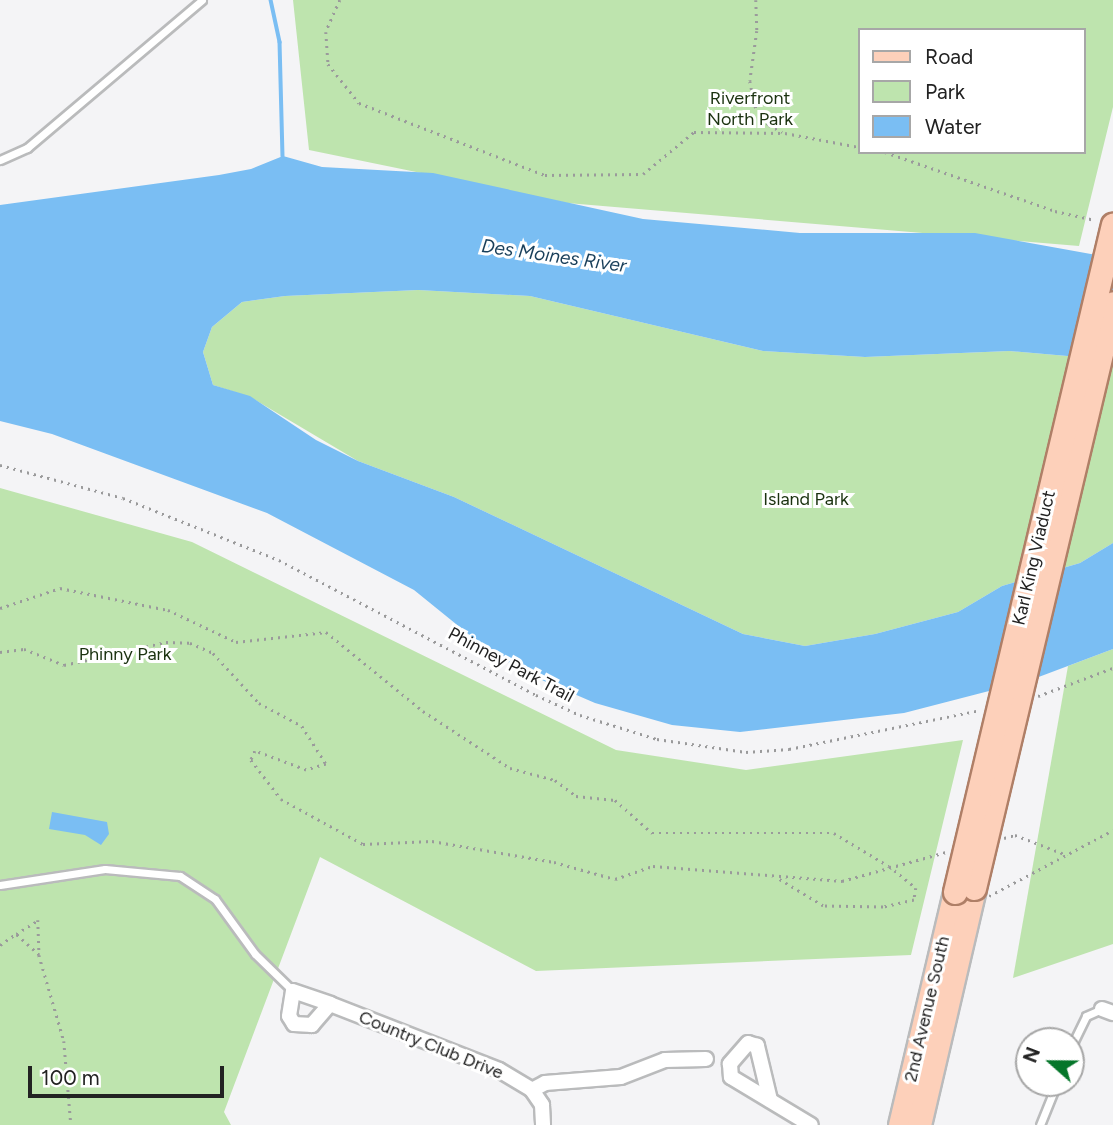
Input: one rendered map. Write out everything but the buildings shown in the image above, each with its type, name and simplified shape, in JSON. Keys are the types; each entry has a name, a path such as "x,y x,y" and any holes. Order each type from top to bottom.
{"main road":[{"name":"Karl King Viaduct","path":"973,892 1107,222"},
{"name":"Karl King Viaduct","path":"973,892 1113,303"},
{"name":"2nd Avenue South","path":"900,1125 973,892"},
{"path":"919,1125 973,892"}],"street":[{"path":"293,991 288,1007 294,1024 312,1025 330,1004"},
{"name":"Country Club Drive","path":"293,991 499,1070 532,1090"},
{"path":"543,1125 542,1105 532,1090 545,1083 621,1077 665,1060 706,1059"},
{"path":"770,1100 811,1125"}],"lane":[{"path":"0,160 27,148 202,0"},
{"path":"0,885 105,869 180,876 215,899 255,954 293,991"},
{"path":"1080,1027 1086,1016 1108,1011"},
{"path":"1040,1125 1051,1097"}],"path":[{"path":"340,0 326,32 328,64 359,103 545,175 643,174 694,132 785,133 858,147"},
{"path":"756,0 757,31 750,81 755,106 769,125 785,133"},
{"path":"891,154 1055,211 1107,222"},
{"name":"Phinney Park Trail","path":"0,466 123,498 279,560 465,654 536,695 580,715 657,739 746,752 789,749 984,709"},
{"path":"0,608 60,588 168,610 236,642 326,632 423,711 510,768 555,780 576,796 615,800 652,833 834,833 889,866 916,888 915,900 883,907 823,906 776,877"},
{"path":"0,652 24,649 64,665 166,642 190,643 213,653 259,703 303,726 326,764 306,770 255,751 251,760 281,799 363,844 432,841 554,862 615,879 653,866 842,881 889,866"},
{"path":"1034,697 1113,668"},
{"path":"973,892 1113,830"},
{"path":"0,945 38,920 39,955 64,1041 71,1125"},
{"path":"16,934 39,955"}],"green space":[{"name":"Riverfront North Park","path":"293,0 1113,0 1113,107 1079,246 567,203 309,150"},
{"name":"Island Park","path":"418,290 530,296 763,351 865,357 1009,351 1113,360 1113,543 1080,563 1002,586 958,612 875,634 805,646 743,634 454,497 358,461 250,397 213,385 203,352 212,327 242,302 285,296"},
{"name":"Phinny Park","path":"0,488 192,542 616,750 746,770 963,740 911,955 536,971 320,857 224,1112 231,1125 0,1125"},
{"path":"1113,649 1113,944 1013,978 1068,666"}],"water":[{"name":"Des Moines River","path":"283,156 322,167 433,173 643,219 800,233 975,233 1113,258 1113,360 1009,351 865,357 763,351 530,296 418,290 285,296 242,302 212,327 203,352 213,385 250,396 316,440 358,461 454,497 743,634 805,646 875,634 958,612 1002,586 1080,563 1113,543 1113,649 1028,681 904,713 740,732 672,725 595,703 544,681 493,654 414,590 267,513 52,434 0,421 0,205 219,175 251,169"},
{"path":"52,812 107,822 109,834 101,845 85,835 49,829"}],"waterway":[{"path":"271,0 280,42 283,156"}]}
